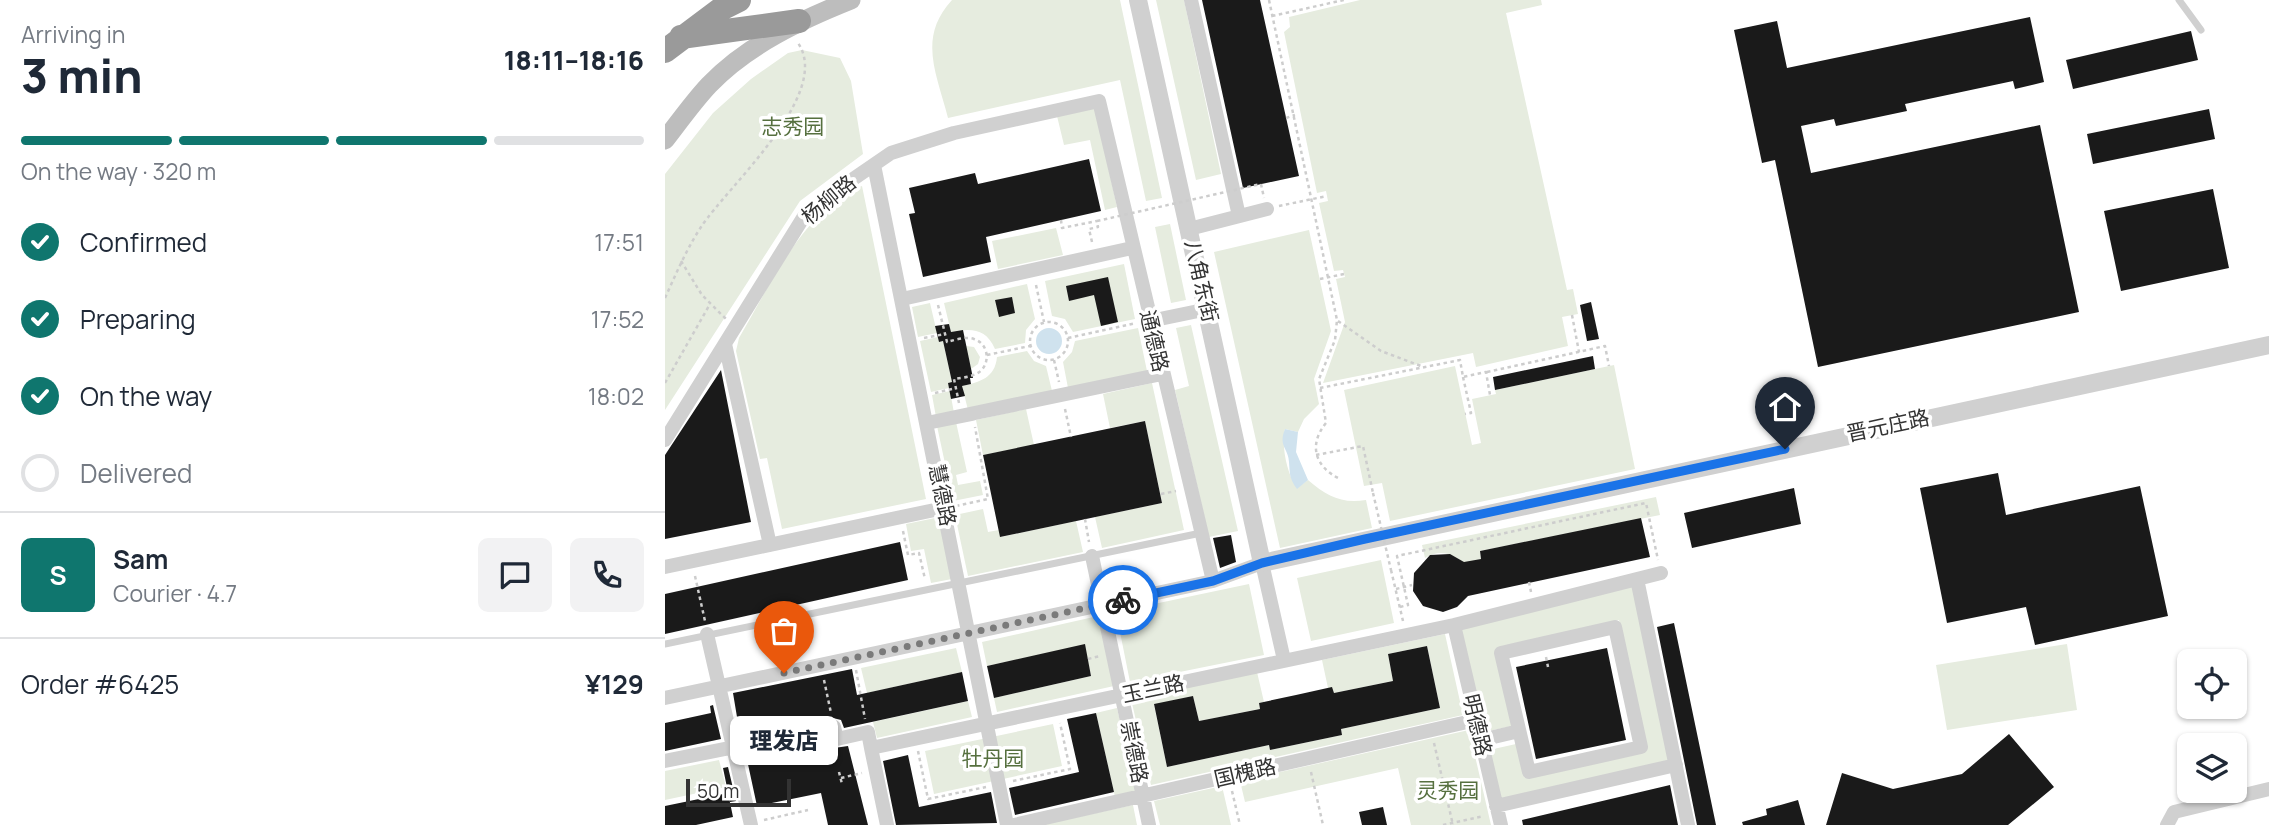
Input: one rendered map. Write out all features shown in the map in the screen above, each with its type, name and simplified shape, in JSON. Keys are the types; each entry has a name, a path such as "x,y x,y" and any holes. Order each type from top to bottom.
{"highway":[{"path":"673,44 739,0"},
{"path":"673,44 793,25"}],"main road":[{"path":"665,140 709,84 751,51 793,25 851,0"}],"street":[{"name":"八角东街","path":"1138,0 1262,563"},
{"path":"1191,0 1239,216"},
{"name":"杨柳路","path":"665,440 803,218 891,153 954,133 1099,101"},
{"name":"通德路","path":"1099,101 1213,581"},
{"name":"慧德路","path":"874,165 1007,825"},
{"path":"1189,229 1267,209"},
{"path":"902,299 1132,248"},
{"path":"1150,321 1207,309"},
{"path":"725,344 769,545"},
{"name":"晋元庄路","path":"1262,563 2269,345"},
{"path":"927,423 1162,374"},
{"path":"665,567 944,508"},
{"name":"崇德路","path":"1092,556 1149,825"},
{"path":"665,698 1213,581 1262,563 1284,660"},
{"name":"玉兰路","path":"871,748 1454,625 1661,573"},
{"path":"1637,579 1688,825"},
{"name":"明德路","path":"1454,625 1498,815"},
{"path":"1615,627 1641,747 1529,772 1519,731 1501,653 1615,627"},
{"path":"707,634 748,824"},
{"name":"国槐路","path":"1014,825 1476,720"},
{"path":"665,761 834,727 837,739 868,732 887,825"},
{"path":"1481,740 1519,731"},
{"path":"1498,815 1676,765"},
{"path":"2167,825 2174,812 2269,789"}],"lane":[{"path":"2179,0 2201,30"},
{"path":"665,644 1201,533"}],"path":[{"path":"1269,0 1337,320 1335,340 1319,379 1326,423 1318,433 1316,455 1327,473 1340,479"},
{"path":"1272,16 1289,9 1344,0"},
{"path":"665,299 681,261 702,225 787,117 800,94 805,70 802,50 793,25"},
{"path":"1286,118 1295,115"},
{"path":"1061,220 1062,228 1261,184"},
{"path":"1267,209 1327,196"},
{"path":"1089,229 1098,227 1097,221"},
{"path":"681,261 710,304 735,327"},
{"path":"1033,270 1044,322"},
{"path":"1320,279 1345,274"},
{"path":"935,292 947,342 965,338 977,340 987,355 985,365 978,373 954,379 967,415 988,499 944,508"},
{"path":"665,383 710,304"},
{"path":"1572,315 1579,352"},
{"path":"1337,320 1381,351 1424,367"},
{"path":"1068,338 1150,321"},
{"path":"1044,322 1061,326 1068,338 1065,352 1054,360 1039,358 1030,346 1031,333 1044,322"},
{"path":"910,341 945,334"},
{"path":"987,355 1030,346"},
{"path":"1463,377 1605,346 1609,366"},
{"path":"1321,388 1460,360 1471,413 1465,414"},
{"path":"1486,372 1490,395"},
{"path":"922,396 956,388"},
{"path":"1316,455 1363,446 1406,634"},
{"path":"1161,494 1190,488"},
{"path":"1400,607 1408,605 1397,555 1646,503 1661,573"},
{"path":"900,518 908,555 919,553 927,589"},
{"path":"1084,519 1092,556"},
{"path":"692,561 707,634"},
{"path":"1529,582 1534,604"},
{"path":"1395,589 1412,584"},
{"path":"1543,644 1548,667"},
{"path":"853,659 868,732"},
{"path":"824,680 834,727"},
{"path":"863,708 870,706"},
{"path":"915,739 928,799 1070,769 1058,709"},
{"path":"1431,730 1453,824"},
{"path":"1308,758 1323,825"},
{"path":"841,778 876,770"},
{"path":"839,772 842,784"},
{"path":"1229,776 1240,825"},
{"path":"748,824 808,810"},
{"path":"1443,825 1498,815"}],"green space":[{"path":"952,0 1120,0 1162,198 1146,201 1120,80 948,118 935,71 932,42 941,14"},
{"path":"1156,0 1184,0 1221,174 1196,180"},
{"path":"1360,0 1541,0 1542,5 1506,13 1567,290 1573,289 1578,314 1562,317 1568,346 1476,367 1473,353 1323,383 1345,322 1336,279 1345,277 1343,270 1334,271 1319,203 1328,201 1326,191 1317,193 1284,32 1290,27 1289,17"},
{"name":"志秀园","path":"802,50 840,58 851,81 863,154 800,201 665,410 665,174 713,113 751,79 788,53"},
{"path":"1095,108 1117,207 1105,210 1090,140 1064,145 1057,116"},
{"path":"862,186 926,499 782,529 767,458 760,459 736,351 739,338 776,274 806,230 842,197"},
{"path":"1170,224 1186,300 1171,303 1155,227"},
{"path":"1056,228 1063,255 998,269 992,241"},
{"path":"1309,230 1331,331 1314,379 1319,404 1304,419 1298,432 1285,429 1286,460 1297,488 1308,480 1335,498 1366,500 1372,528 1280,548 1214,252"},
{"path":"1124,264 1135,319 1073,332 1065,319 1052,316 1045,281"},
{"path":"1027,284 1035,319 1026,330 1025,343 995,349 987,337 977,331 951,332 944,303"},
{"path":"930,303 937,333 918,337 912,307"},
{"path":"1191,325 1238,531 1209,537 1175,390 1189,386 1176,328"},
{"path":"1138,328 1147,371 1068,388 1063,362 1072,352 1075,341"},
{"path":"938,337 939,342 943,341 952,382 948,383 949,388 931,392 920,341"},
{"path":"966,346 974,347 980,357 978,364 971,369"},
{"path":"1027,351 1034,361 1046,366 1052,391 968,410 962,386 986,378 993,370 997,357"},
{"path":"1614,365 1635,469 1390,521 1382,483 1364,486 1344,390 1455,366 1472,445 1481,443 1472,399 1496,394 1495,390"},
{"path":"1152,383 1184,530 1102,548 1095,517 1162,503 1145,421 1110,428 1103,394"},
{"path":"950,391 954,413 936,417 932,395"},
{"path":"1026,409 1034,445 983,455 976,420"},
{"path":"956,422 967,472 956,475 958,485 980,481 983,495 953,501 937,426"},
{"path":"1656,497 1660,515 1480,551 1481,559 1465,564 1446,554 1425,558 1422,545"},
{"path":"983,509 988,532 999,530 1001,537 1076,521 1083,552 968,576 955,515"},
{"path":"940,517 952,579 931,583 924,549 911,551 906,524"},
{"path":"1381,560 1394,623 1311,641 1297,578"},
{"path":"1249,584 1264,655 1130,682 1116,612"},
{"path":"1634,584 1671,762 1499,800 1489,750 1516,744 1525,778 1647,749 1619,620 1496,650 1512,726 1484,732 1460,628"},
{"path":"1098,616 1114,686 997,712 994,698 1091,676 1084,645 987,666 982,642"},
{"path":"1445,634 1463,715 1151,785 1131,699 1257,672 1264,702 1259,703 1260,709 1199,721 1193,696 1154,705 1167,767 1269,745 1270,750 1342,735 1341,729 1440,708 1427,646 1388,654 1393,681 1334,693 1332,688 1328,688 1322,660"},
{"path":"2067,644 2077,710 1947,730 1936,665"},
{"path":"956,648 962,672 867,693 861,668"},
{"path":"968,701 972,717 877,738 873,722"},
{"path":"1117,708 1136,792 1115,797 1096,713"},
{"name":"牡丹园","path":"1053,724 1062,766 934,794 925,751"},
{"name":"灵秀园","path":"1469,730 1491,825 1411,825 1398,768 1245,802 1240,781"},
{"path":"719,760 726,787 665,800 665,771"},
{"path":"1222,786 1231,825 1160,825 1154,801"},
{"path":"1133,805 1137,825 1041,825"}],"water":[{"path":"1049,328 1058,332 1062,341 1058,350 1049,354 1040,350 1036,341 1040,332"},
{"path":"1285,429 1298,432 1296,452 1308,480 1297,489 1291,479 1283,443"}],"building":[{"path":"1202,0 1260,0 1299,176 1243,188"},
{"path":"2030,17 2044,82 2015,89 2013,81 1905,104 1907,111 1836,126 1834,119 1801,126 1811,173 2040,125 2079,312 1818,367 1775,160 1762,163 1734,30 1777,21 1787,68"},
{"path":"2191,31 2198,60 2073,89 2066,60"},
{"path":"2209,109 2215,139 2093,164 2087,134"},
{"path":"1089,159 1101,211 986,237 991,262 923,277 909,214 915,213 909,188 975,173 978,184"},
{"path":"2213,189 2229,268 2121,291 2104,211"},
{"path":"1108,277 1118,322 1101,326 1094,295 1069,301 1066,286"},
{"path":"1012,297 1015,313 999,317 995,300"},
{"path":"1591,302 1599,339 1587,341 1580,305"},
{"path":"949,324 951,332 963,330 973,378 970,378 971,384 962,386 965,396 951,399 948,383 952,382 943,341 939,342 935,326"},
{"path":"1593,356 1595,369 1495,390 1493,377"},
{"path":"721,370 751,522 665,539 665,455"},
{"path":"1145,421 1162,503 1000,537 983,455"},
{"path":"1998,473 2006,515 2140,486 2168,616 2035,645 2026,607 1947,623 1920,488"},
{"path":"1794,488 1801,524 1692,548 1684,513"},
{"path":"1641,518 1650,557 1468,596 1457,607 1443,612 1423,606 1413,591 1414,573 1430,555 1450,554 1464,562 1481,559 1480,551"},
{"path":"1231,535 1236,562 1220,568 1213,538"},
{"path":"900,542 908,580 665,634 665,594"},
{"path":"1674,623 1716,825 1697,825 1657,627"},
{"path":"1085,644 1091,676 994,698 987,666"},
{"path":"1427,646 1440,708 1341,729 1342,735 1270,750 1269,745 1167,767 1154,704 1193,696 1199,721 1260,709 1259,703 1332,687 1334,693 1393,681 1388,654"},
{"path":"1607,648 1626,740 1536,759 1516,667"},
{"path":"852,669 857,695 962,672 968,701 844,728 841,720 833,718 740,735 733,693"},
{"path":"713,705 721,739 665,751 665,723 711,713 710,706"},
{"path":"1096,713 1114,792 1015,815 1009,788 1079,772 1067,719"},
{"path":"2009,734 2054,787 2008,825 1826,825 1842,773 1893,789 1962,774"},
{"path":"827,738 834,748 848,746 868,825 828,825 821,793 757,806 746,755"},
{"path":"908,755 919,807 991,792 997,823 896,825 883,761"},
{"path":"728,767 736,801 730,802 723,768"},
{"path":"1670,785 1678,825 1523,825 1522,820"},
{"path":"728,793 733,817 696,825 665,825 665,806"},
{"path":"1798,800 1805,825 1743,825 1742,822 1767,815 1766,809"},
{"path":"1383,807 1387,825 1362,825 1359,812"}],"way so far":[{"path":"784,673 1123,600"}],"place":[{"name":"理发店","path":"784,673"}],"route":[{"path":"1123,600 1213,581 1262,563 1365,539 1785,449"}]}
